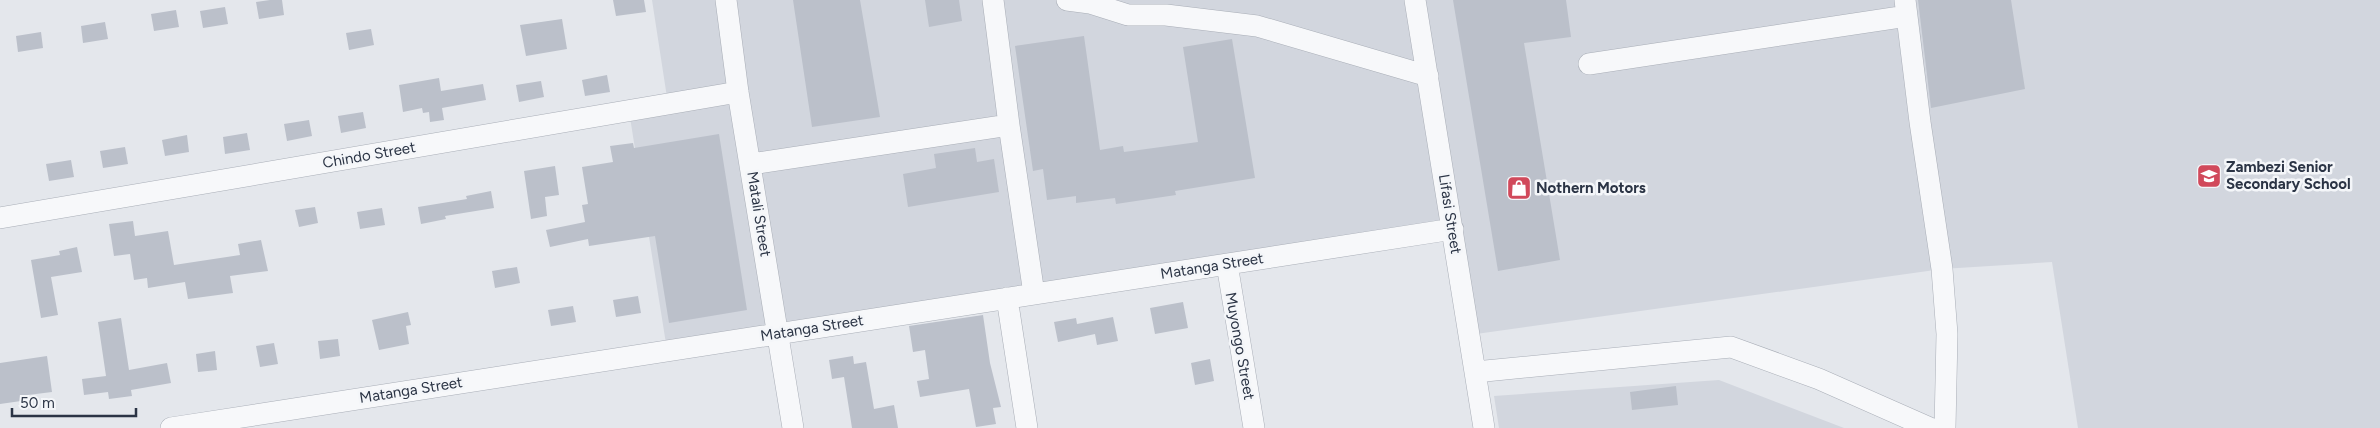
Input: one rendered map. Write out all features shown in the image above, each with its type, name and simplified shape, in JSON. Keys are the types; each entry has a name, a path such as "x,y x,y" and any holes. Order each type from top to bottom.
{"street":[{"name":"Matali Street","path":"726,0 738,92 793,428"},
{"path":"993,0 1034,294"},
{"path":"1067,0 1090,3 1128,15 1166,14 1257,26 1428,76"},
{"name":"Lifasi Street","path":"1415,0 1484,428"},
{"path":"1589,64 1906,8 1942,269 1947,334 1945,428"},
{"name":"Chindo Street","path":"0,218 738,92"},
{"path":"750,164 1009,125"},
{"name":"Matanga Street","path":"171,428 1452,229"},
{"name":"Muyongo Street","path":"1227,264 1254,428"},
{"path":"1007,298 1027,428"},
{"path":"1475,372 1731,347 1819,379 1930,428"}],"shaded area":[{"path":"652,0 2380,0 2380,428 2078,428 2052,262 1942,269 1469,335 1453,229 667,350 629,111 668,104"},
{"path":"1719,380 1844,428 1499,428 1494,396"}],"building":[{"path":"282,0 284,15 259,19 256,2"},
{"path":"613,0 644,0 646,12 616,16"},
{"path":"793,0 860,0 880,117 812,127"},
{"path":"925,0 959,0 962,21 929,27"},
{"path":"1453,0 1566,0 1571,37 1524,43 1560,260 1498,271"},
{"path":"1918,0 2011,0 2025,89 1931,108"},
{"path":"225,7 228,24 203,28 200,11"},
{"path":"176,10 179,27 154,31 151,14"},
{"path":"562,19 567,49 526,56 520,25"},
{"path":"105,22 108,39 83,43 81,26"},
{"path":"371,29 374,45 349,50 346,33"},
{"path":"41,32 43,48 18,52 16,36"},
{"path":"1084,36 1100,150 1123,146 1124,152 1198,142 1183,47 1232,39 1255,178 1175,191 1176,195 1116,204 1115,198 1076,203 1076,196 1047,200 1043,169 1033,171 1015,46"},
{"path":"607,75 610,92 585,96 582,80"},
{"path":"439,78 441,91 483,84 486,100 442,108 444,120 430,122 429,112 423,113 422,108 403,112 399,85"},
{"path":"541,81 544,97 519,102 516,85"},
{"path":"363,112 366,128 341,133 338,116"},
{"path":"309,120 312,136 287,141 284,124"},
{"path":"247,133 250,150 225,154 223,137"},
{"path":"719,134 747,310 669,323 655,236 589,246 588,239 550,247 546,230 585,222 582,205 588,204 582,167 613,162 610,146 633,143 634,148"},
{"path":"187,135 189,152 165,156 162,140"},
{"path":"125,147 128,164 103,168 100,151"},
{"path":"975,148 977,162 994,159 999,192 908,207 903,174 936,168 934,154"},
{"path":"71,160 74,177 49,181 46,164"},
{"path":"555,166 559,195 545,197 547,216 531,219 524,171"},
{"path":"491,191 494,208 445,216 446,219 421,224 418,207 467,199 466,196"},
{"path":"315,207 318,223 299,227 295,210"},
{"path":"382,208 385,225 360,229 357,212"},
{"path":"133,221 135,236 168,231 174,265 240,255 238,244 261,240 268,271 230,276 233,293 188,299 185,282 148,288 147,278 134,280 130,254 114,256 109,224"},
{"path":"77,247 82,272 51,277 58,315 41,318 31,260 60,255 59,251"},
{"path":"517,267 520,283 495,288 492,271"},
{"path":"638,296 641,313 616,317 613,300"},
{"path":"1183,302 1188,328 1155,334 1150,308"},
{"path":"573,306 576,322 551,326 548,310"},
{"path":"408,312 411,325 406,326 409,344 379,350 372,320"},
{"path":"983,315 990,363 1001,407 993,408 996,424 976,427 969,389 920,397 917,381 929,379 925,350 913,352 909,326"},
{"path":"1113,317 1118,341 1097,345 1095,334 1058,342 1054,322 1076,318 1077,324"},
{"path":"121,318 129,370 167,363 171,383 131,390 132,396 109,399 108,392 84,395 82,379 106,376 98,322"},
{"path":"338,339 340,356 320,359 318,341"},
{"path":"274,343 278,364 260,367 256,346"},
{"path":"215,351 217,370 198,372 196,354"},
{"path":"47,356 52,392 20,396 21,401 0,404 0,363"},
{"path":"853,356 854,364 866,362 874,409 894,405 898,428 852,428 844,377 832,379 829,360"},
{"path":"1210,359 1214,381 1195,385 1191,363"},
{"path":"1676,386 1678,405 1632,410 1630,392"}],"place":[{"name":"Zambezi Senior Secondary School","path":"2209,176"},
{"name":"Nothern Motors","path":"1519,188"}]}
